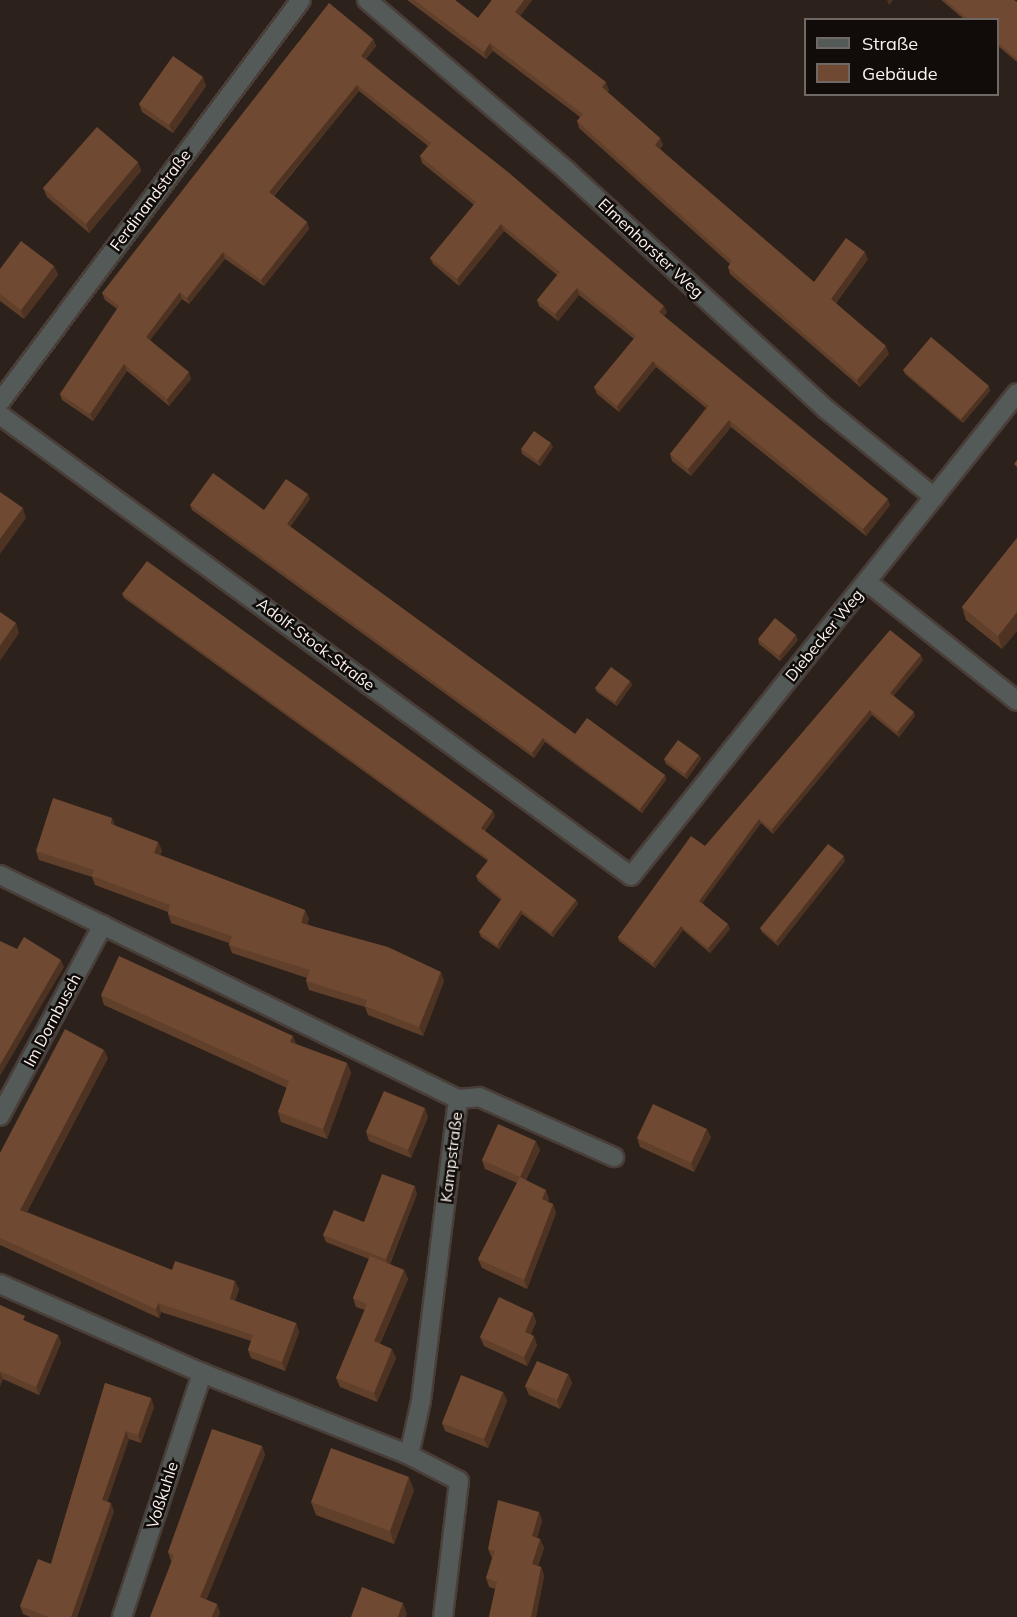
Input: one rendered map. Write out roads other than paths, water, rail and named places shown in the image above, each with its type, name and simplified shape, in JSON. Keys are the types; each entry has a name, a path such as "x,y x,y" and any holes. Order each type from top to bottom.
{"street":[{"name":"Ferdinandstraße","path":"0,402 302,0"},
{"name":"Elmenhorster Weg","path":"367,0 567,171 827,410 934,497"},
{"name":"Diebecker Weg","path":"631,876 1017,393"},
{"name":"Adolf-Stock-Straße","path":"0,415 631,876"},
{"path":"867,582 1017,701"},
{"name":"Kampstraße","path":"0,875 458,1100 421,1401 409,1455"},
{"name":"Im Dornbusch","path":"0,1116 103,925"},
{"path":"458,1100 479,1097 614,1157"},
{"path":"0,1284 202,1373 409,1455 459,1481 442,1617"},
{"name":"Voßkuhle","path":"122,1617 202,1373"}]}
